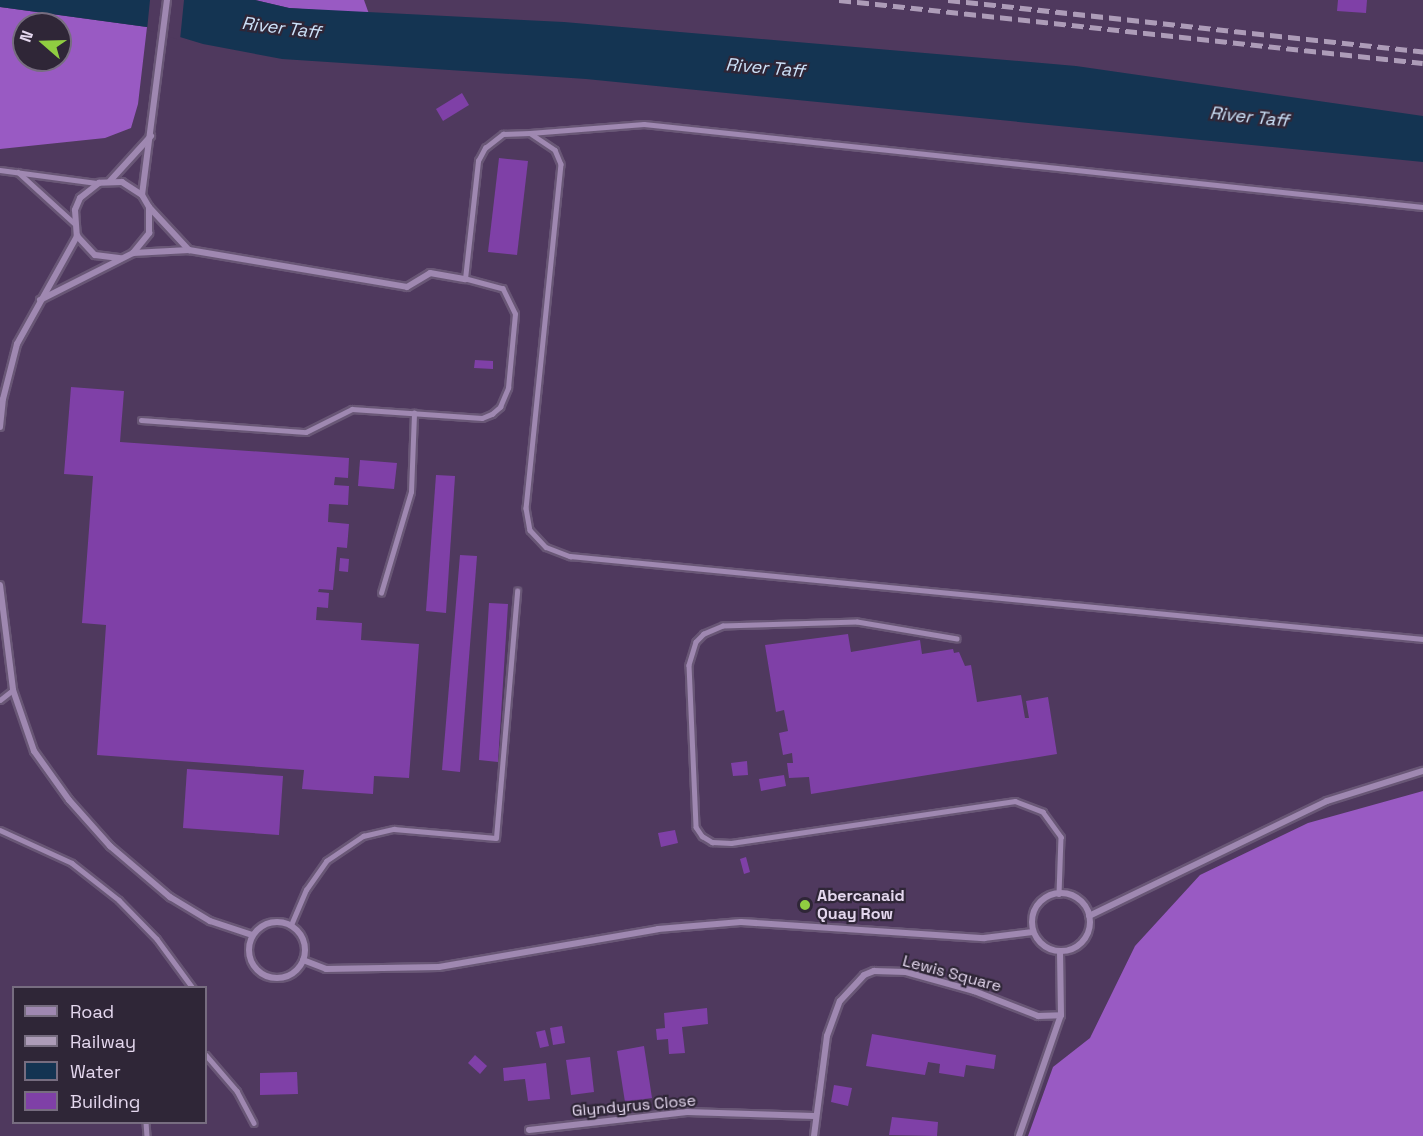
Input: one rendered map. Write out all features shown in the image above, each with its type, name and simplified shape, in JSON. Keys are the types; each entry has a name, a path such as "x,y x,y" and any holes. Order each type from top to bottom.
{"street":[{"path":"142,195 152,136 167,0"},
{"path":"110,181 152,136"},
{"path":"121,258 95,255 77,236 74,223 80,198 99,183 122,182 142,195 149,207 189,250"},
{"path":"133,253 148,233 149,207"},
{"path":"0,427 3,399 17,344 77,236"},
{"path":"40,300 133,253 189,250 407,286 430,273 465,279"},
{"path":"0,585 13,690 34,751 69,801 110,846 170,897 210,921 252,935"},
{"path":"1089,916 1327,801 1423,771"},
{"path":"1059,894 1075,897 1089,916 1083,941 1069,951 1060,951 1044,945 1033,932 1037,906 1059,894"},
{"path":"303,960 326,969 439,967 658,928 741,921 984,938 1033,932"},
{"path":"266,923 291,925 304,941 303,960 282,978 264,975 256,970 248,953 252,935 266,923"},
{"path":"1019,1136 1061,1015 1060,951"},
{"name":"Lewis Square","path":"814,1136 814,1116 827,1036 840,1001 864,975 874,971 906,972 974,991 1038,1016 1061,1015"},
{"name":"Glyndyrus Close","path":"529,1130 687,1112 814,1116"}],"lane":[{"path":"141,420 306,432 352,409 482,418 500,407 505,398 515,314 512,305 495,285 465,279 478,160 484,148 503,134 644,124 1423,207"},
{"path":"530,133 555,150 561,164 526,507 530,530 546,547 570,556 1423,639"},
{"path":"0,170 99,183"},
{"path":"18,172 74,223"},
{"path":"381,593 411,492 414,413"},
{"path":"291,925 306,890 326,861 363,836 394,829 496,838 517,591"},
{"path":"957,639 857,622 723,626 704,634 696,642 689,665 696,827 702,836 712,842 731,843 1015,801 1043,812 1061,837 1059,894"},
{"path":"0,700 13,690"},
{"path":"0,830 72,863 118,900 157,939 192,986"},
{"path":"207,1057 237,1091 254,1123"}],"shaded area":[{"path":"255,0 364,0 369,14 289,8"},
{"path":"0,7 37,12 12,12 12,72 72,72 72,17 147,27 138,104 131,128 105,138 0,149"},
{"path":"1423,791 1423,1136 1028,1136 1053,1067 1090,1038 1135,946 1200,875 1308,823"}],"water":[{"name":"River Taff","path":"0,0 255,0 289,8 564,22 1076,66 1423,116 1423,162 586,79 282,59 203,44 147,27 72,17 72,12 37,12 0,7"}],"pier":[{"path":"150,0 184,0 180,40 147,30"}],"building":[{"path":"1338,0 1367,0 1366,13 1337,11"},
{"path":"462,93 469,105 443,121 436,109"},
{"path":"499,158 528,161 517,255 488,252"},
{"path":"475,360 493,361 493,369 474,368"},
{"path":"71,387 124,391 120,442 349,458 348,478 335,477 334,485 349,486 348,505 329,504 328,522 349,524 347,548 337,547 333,590 319,589 318,592 329,593 328,608 317,607 316,620 362,623 361,640 419,644 409,778 374,776 373,794 302,789 304,770 97,755 106,625 82,623 93,476 64,474"},
{"path":"360,460 397,463 394,489 358,486"},
{"path":"436,475 455,476 446,613 426,611"},
{"path":"460,555 477,556 460,772 442,770"},
{"path":"340,558 349,559 348,572 339,571"},
{"path":"489,603 508,604 498,762 479,760"},
{"path":"848,634 851,652 920,640 922,654 953,649 954,653 959,652 965,666 971,665 977,702 1021,695 1025,718 1029,718 1026,701 1048,697 1057,754 811,794 809,777 789,778 787,763 793,763 792,753 783,755 779,733 788,731 784,710 776,712 765,645"},
{"path":"747,761 748,775 733,776 731,763"},
{"path":"187,769 283,776 279,835 183,828"},
{"path":"784,775 786,786 761,791 759,779"},
{"path":"675,830 678,843 661,847 658,833"},
{"path":"746,857 750,872 744,874 740,859"},
{"path":"707,1008 708,1024 682,1027 685,1053 669,1054 668,1039 657,1040 656,1029 665,1028 664,1013"},
{"path":"562,1026 565,1043 553,1045 550,1028"},
{"path":"545,1030 549,1046 540,1048 536,1032"},
{"path":"872,1034 996,1055 994,1069 966,1065 964,1077 939,1073 940,1064 928,1062 925,1075 866,1066"},
{"path":"644,1046 652,1098 625,1102 617,1051"},
{"path":"475,1055 487,1066 480,1074 468,1063"},
{"path":"590,1057 594,1092 571,1095 566,1060"},
{"path":"546,1063 550,1099 528,1101 525,1079 504,1081 503,1068"},
{"path":"297,1072 298,1094 260,1095 260,1073"},
{"path":"834,1085 852,1088 848,1106 831,1102"},
{"path":"892,1117 938,1122 937,1136 889,1135"}],"railway":[{"path":"839,0 1423,63"},
{"path":"948,0 1423,52"}],"place":[{"name":"Abercanaid Quay Row","path":"805,905"}]}
